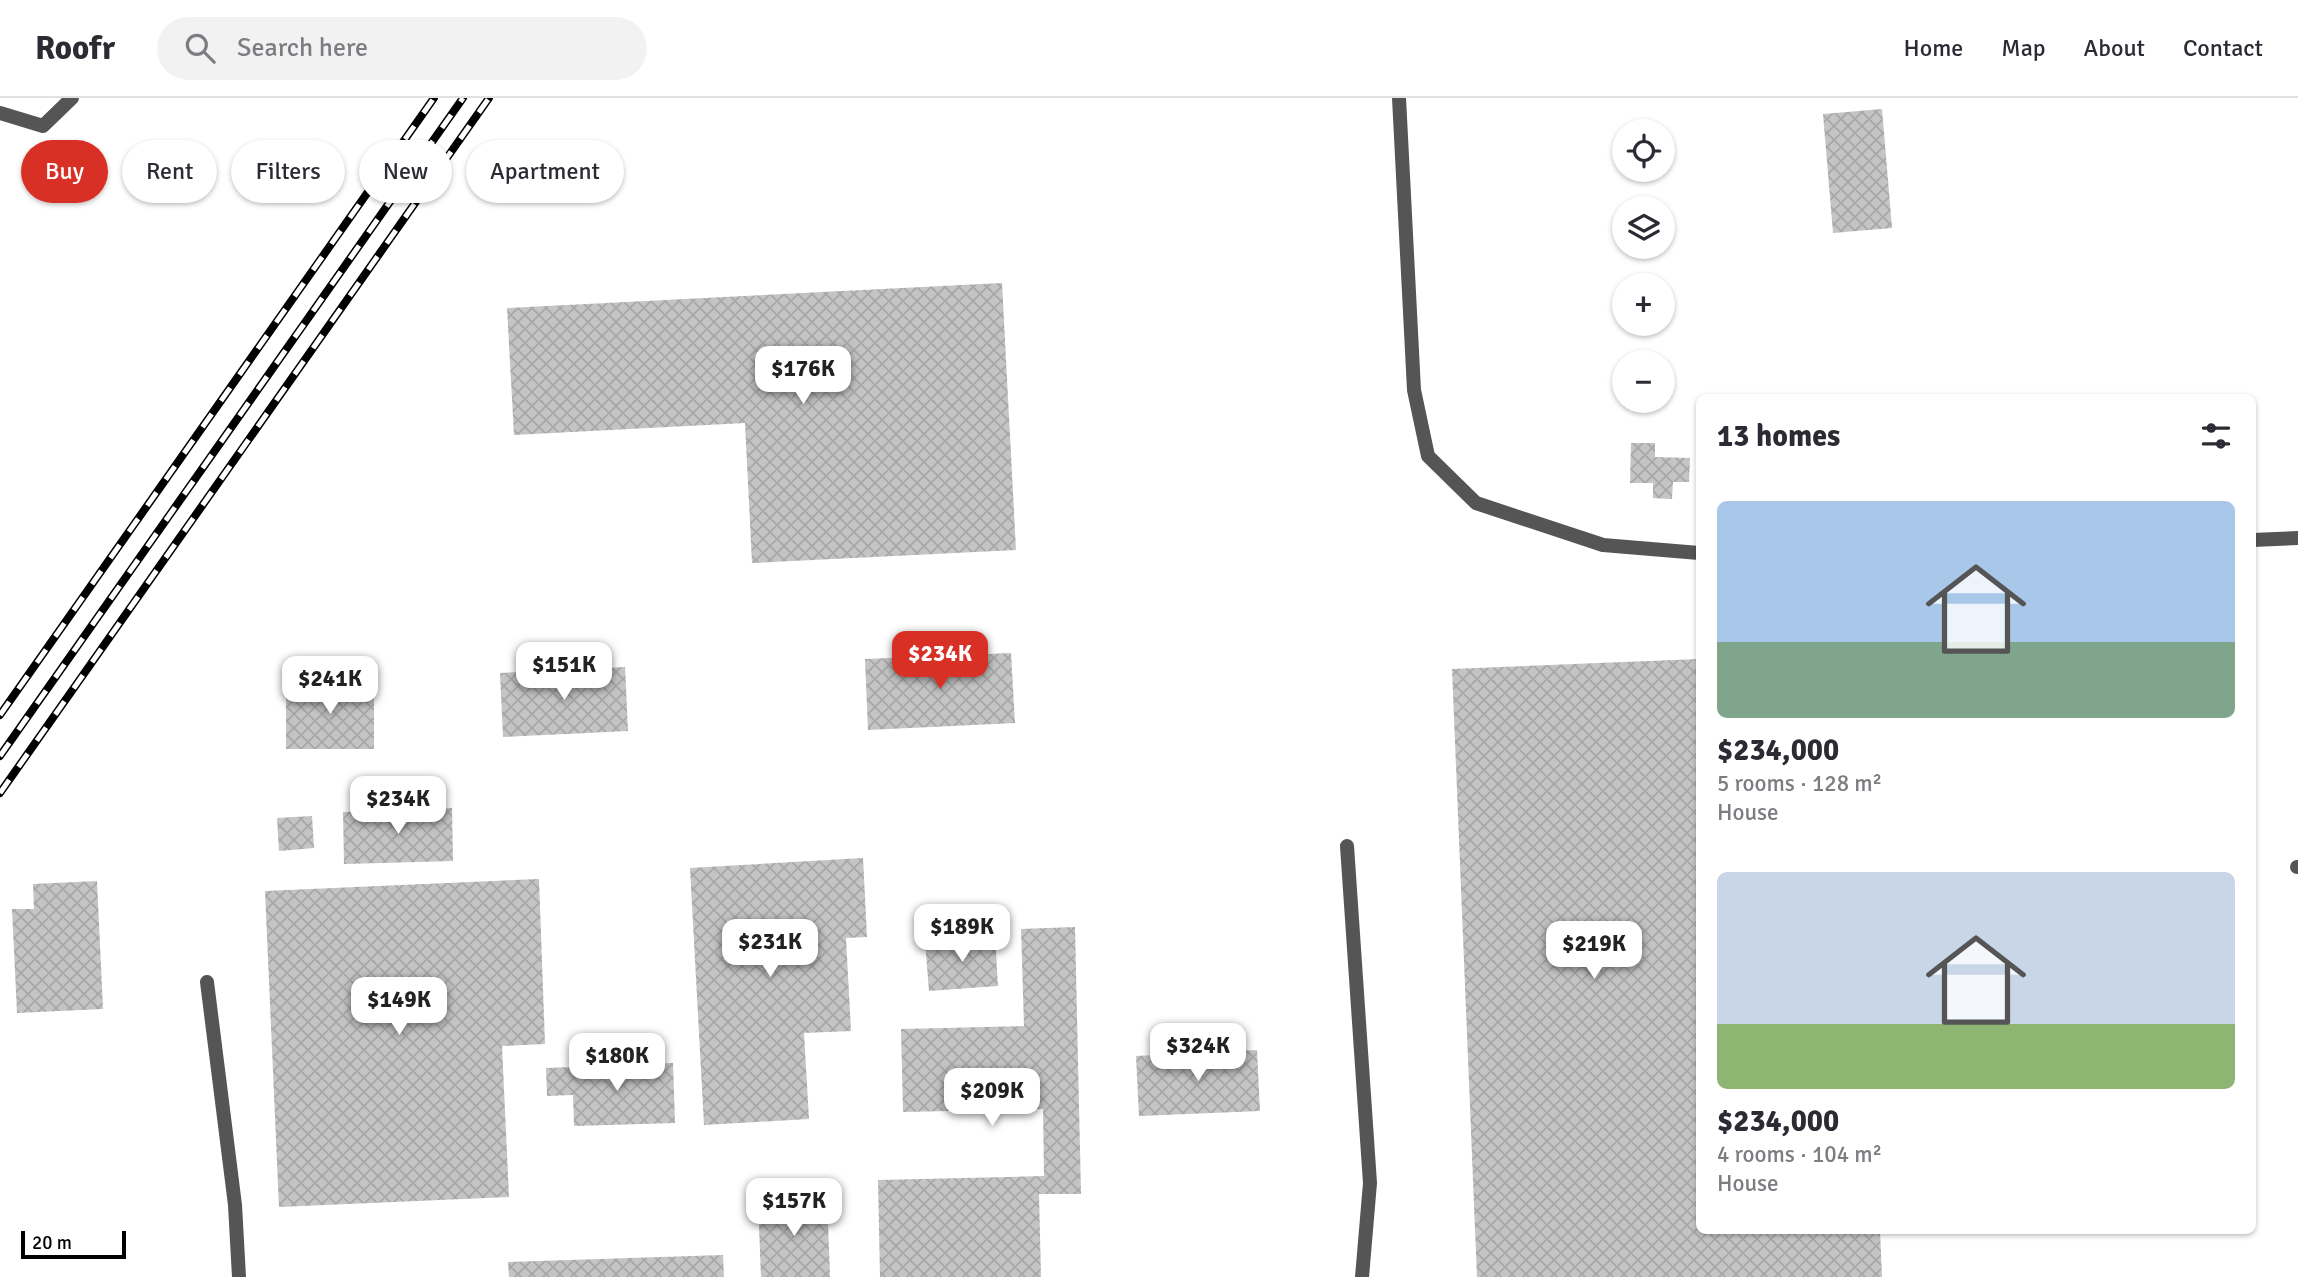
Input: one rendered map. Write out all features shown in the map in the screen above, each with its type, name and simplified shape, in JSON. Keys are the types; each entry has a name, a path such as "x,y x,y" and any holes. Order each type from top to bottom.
{"lane":[{"path":"0,113 43,126 72,98"},
{"path":"1399,98 1414,390 1428,456 1476,503 1603,545 1696,553"},
{"path":"2256,540 2298,538"},
{"path":"1347,846 1370,1183 1362,1277"},
{"path":"207,982 235,1205 239,1277"}],"building":[{"path":"1882,109 1892,228 1833,233 1823,114"},
{"path":"1002,283 1016,550 752,563 745,423 514,435 507,308"},
{"path":"1631,443 1655,443 1655,457 1690,458 1689,482 1673,482 1672,499 1653,498 1653,483 1630,483"},
{"path":"1011,653 1015,723 868,730 865,659"},
{"path":"1696,659 1696,1234 1880,1234 1882,1277 1477,1277 1452,669"},
{"path":"625,667 628,731 503,737 500,673"},
{"path":"286,684 374,684 374,749 286,749"},
{"path":"452,808 453,861 344,864 343,812"},
{"path":"312,816 314,848 279,851 277,818"},
{"path":"863,858 867,937 846,938 851,1031 804,1033 809,1119 704,1125 690,868"},
{"path":"539,879 545,1044 502,1046 509,1197 279,1207 265,891"},
{"path":"97,881 103,1009 17,1013 12,909 34,909 33,884"},
{"path":"1075,927 1081,1194 1039,1194 1041,1277 880,1277 878,1180 1044,1176 1043,1109 903,1112 901,1029 1024,1026 1021,929"},
{"path":"995,937 998,986 929,991 925,941"},
{"path":"1257,1050 1260,1111 1139,1116 1136,1056"},
{"path":"673,1063 675,1123 574,1126 573,1095 547,1096 546,1068"},
{"path":"827,1197 830,1277 761,1277 758,1200"},
{"path":"723,1255 724,1277 509,1277 508,1262"}],"railway":[{"path":"0,715 434,98"},
{"path":"0,756 463,98"},
{"path":"0,793 489,98"}]}
